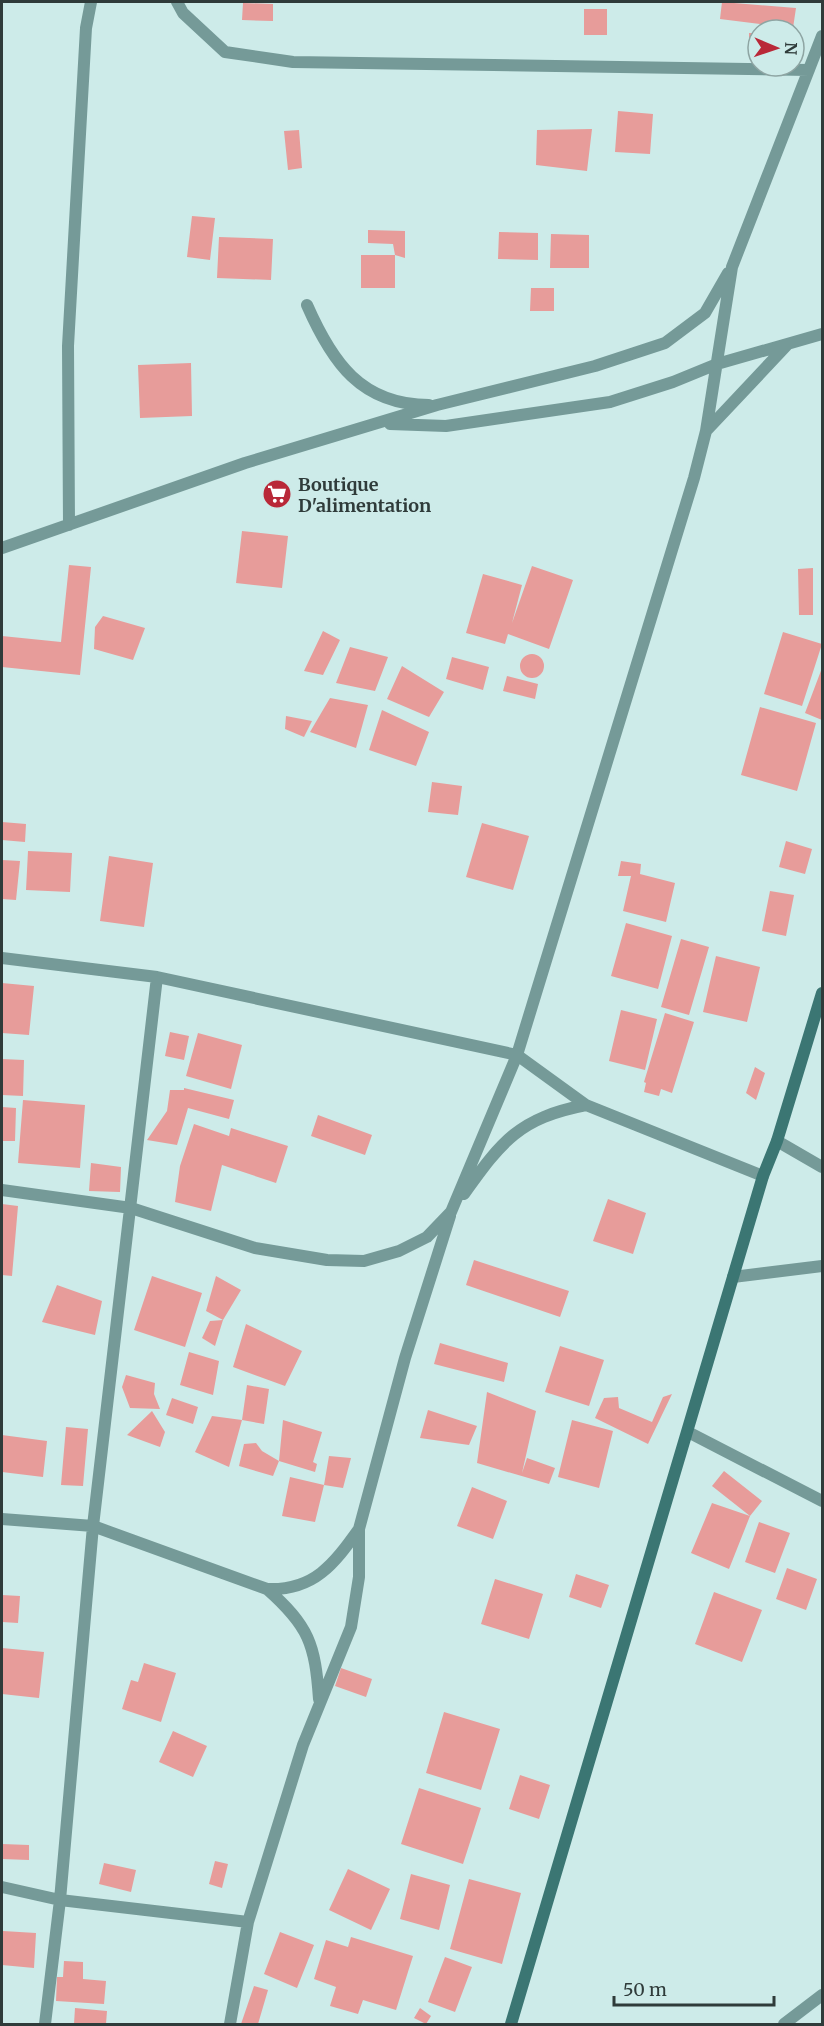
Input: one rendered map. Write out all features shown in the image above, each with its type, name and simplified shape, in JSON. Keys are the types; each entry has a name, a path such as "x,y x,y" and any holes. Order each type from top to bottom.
{"main road":[{"path":"512,2025 762,1176 777,1141 822,993"}],"street":[{"path":"69,525 68,346 86,28 91,2"},
{"path":"177,2 183,13 225,52 292,62 809,70"},
{"path":"2,548 245,463 437,405 595,366 665,343 705,313 732,267 822,36"},
{"path":"230,2025 248,1922 303,1745 351,1627 359,1577 359,1529 405,1358 451,1212 517,1055 691,489 706,431 732,267"},
{"path":"307,305 335,359 357,381 388,401 437,405"},
{"path":"380,424 446,426 610,402 673,382 717,364 822,334"},
{"path":"706,431 788,344"},
{"path":"2,958 158,977 517,1055 586,1105 762,1176"},
{"path":"45,2025 60,1900 93,1526 158,977"},
{"path":"2,1190 131,1208 255,1248 327,1260 364,1261 399,1251 428,1237 451,1212 492,1155 520,1128 551,1112 586,1105"},
{"path":"777,1141 822,1167"},
{"path":"733,1277 822,1266"},
{"path":"688,1432 822,1501"},
{"path":"2,1518 93,1526 267,1589 290,1609 309,1636 317,1666 320,1704"},
{"path":"267,1589 300,1586 321,1574 341,1554 359,1529"},
{"path":"2,1887 60,1900 248,1922"},
{"path":"784,2025 822,1995"}],"building":[{"path":"722,2 796,8 794,18 746,18 746,22 720,19"},
{"path":"243,3 273,4 273,21 242,20"},
{"path":"584,9 607,9 607,35 584,35"},
{"path":"618,111 653,114 650,154 615,152"},
{"path":"592,129 587,171 536,165 537,130"},
{"path":"299,130 302,168 288,170 284,131"},
{"path":"192,216 215,218 210,260 187,257"},
{"path":"368,230 405,231 405,258 395,255 393,244 368,243"},
{"path":"499,232 538,233 538,260 498,259"},
{"path":"551,234 589,235 589,268 550,268"},
{"path":"219,237 273,239 271,280 217,278"},
{"path":"361,255 395,255 395,288 361,288"},
{"path":"531,288 554,288 554,311 530,311"},
{"path":"191,363 192,416 140,418 138,365"},
{"path":"242,531 288,536 282,588 236,583"},
{"path":"69,565 91,567 80,675 2,667 2,636 61,642"},
{"path":"532,566 573,580 549,649 508,634 505,644 466,633 483,574 522,585 512,623"},
{"path":"813,568 813,615 799,615 798,569"},
{"path":"103,616 145,628 133,660 94,649 95,627"},
{"path":"323,631 340,640 323,675 304,671"},
{"path":"783,632 822,644 802,706 764,694"},
{"path":"350,647 388,657 375,691 336,683"},
{"path":"532,654 541,657 544,666 541,675 532,678 523,675 520,666 523,657"},
{"path":"452,657 489,667 483,690 446,679"},
{"path":"402,666 444,692 429,717 387,699"},
{"path":"822,668 822,720 805,713"},
{"path":"507,676 538,684 535,699 503,691"},
{"path":"330,698 368,705 356,748 310,732"},
{"path":"760,707 816,723 797,791 741,775"},
{"path":"382,710 429,732 416,766 369,750"},
{"path":"286,716 312,721 304,737 285,729"},
{"path":"432,782 462,786 458,815 428,812"},
{"path":"2,822 26,824 25,842 2,840"},
{"path":"482,823 529,836 513,890 466,877"},
{"path":"786,841 812,849 805,874 779,867"},
{"path":"28,851 72,853 70,892 26,890"},
{"path":"109,856 153,863 144,927 100,921"},
{"path":"2,860 20,861 16,900 2,899"},
{"path":"621,861 641,864 640,874 675,883 666,922 623,911 631,876 618,876"},
{"path":"770,891 794,895 786,936 762,931"},
{"path":"626,923 672,936 658,989 611,976"},
{"path":"681,939 709,947 689,1015 661,1007"},
{"path":"716,956 760,967 747,1022 703,1012"},
{"path":"2,983 34,986 29,1035 2,1033"},
{"path":"621,1010 657,1019 645,1070 609,1061"},
{"path":"665,1013 694,1022 672,1093 661,1089 659,1096 644,1092 646,1083 644,1082"},
{"path":"170,1032 189,1036 184,1060 165,1056"},
{"path":"198,1033 242,1045 231,1089 186,1076"},
{"path":"2,1059 24,1060 23,1096 2,1095"},
{"path":"755,1067 765,1073 756,1100 746,1093"},
{"path":"184,1088 234,1100 229,1119 188,1108 177,1145 147,1140 167,1111 170,1090 184,1090"},
{"path":"23,1100 85,1105 80,1168 18,1163"},
{"path":"2,1107 16,1108 15,1141 2,1141"},
{"path":"318,1115 372,1135 365,1155 311,1136"},
{"path":"194,1124 229,1136 231,1128 288,1146 276,1183 222,1165 211,1211 175,1202 180,1166"},
{"path":"91,1163 121,1167 120,1192 89,1191"},
{"path":"608,1199 646,1213 633,1254 593,1241"},
{"path":"2,1204 18,1206 12,1276 2,1275"},
{"path":"474,1260 569,1291 560,1317 466,1285"},
{"path":"152,1276 202,1293 185,1347 134,1330"},
{"path":"216,1276 241,1290 223,1320 206,1311"},
{"path":"57,1285 102,1301 95,1335 42,1322"},
{"path":"223,1320 215,1346 202,1338 210,1321"},
{"path":"246,1324 302,1351 285,1386 233,1367"},
{"path":"440,1343 508,1363 504,1382 434,1364"},
{"path":"560,1346 604,1360 589,1406 545,1392"},
{"path":"189,1352 219,1361 213,1395 180,1385"},
{"path":"126,1375 155,1383 154,1394 160,1409 130,1408 122,1387"},
{"path":"247,1385 269,1389 264,1424 242,1420"},
{"path":"487,1392 536,1411 522,1473 527,1458 555,1468 549,1484 477,1463"},
{"path":"672,1394 648,1444 595,1418 604,1398 618,1397 619,1408 652,1422 663,1397"},
{"path":"172,1398 198,1407 193,1424 166,1415"},
{"path":"428,1410 477,1426 469,1445 420,1438"},
{"path":"152,1411 165,1432 160,1447 127,1435"},
{"path":"212,1416 242,1420 229,1467 195,1452"},
{"path":"283,1420 322,1432 313,1462 317,1464 315,1472 279,1461"},
{"path":"572,1420 613,1431 599,1488 558,1477"},
{"path":"66,1427 88,1429 83,1486 61,1485"},
{"path":"2,1435 47,1441 43,1477 2,1472"},
{"path":"256,1443 262,1451 279,1461 273,1476 239,1466 244,1444"},
{"path":"329,1456 351,1458 343,1488 324,1485"},
{"path":"724,1471 762,1501 750,1516 712,1486"},
{"path":"290,1477 324,1485 315,1522 282,1516"},
{"path":"472,1487 507,1501 493,1539 457,1526"},
{"path":"712,1503 750,1516 729,1569 691,1553"},
{"path":"759,1522 790,1533 775,1573 745,1562"},
{"path":"787,1568 817,1579 806,1610 776,1599"},
{"path":"576,1574 609,1585 601,1608 569,1597"},
{"path":"495,1579 543,1594 529,1639 481,1624"},
{"path":"714,1592 762,1610 742,1662 695,1644"},
{"path":"2,1595 20,1596 18,1623 2,1622"},
{"path":"2,1648 44,1652 39,1698 2,1694"},
{"path":"144,1663 176,1673 161,1722 122,1709 131,1680 138,1682"},
{"path":"341,1668 372,1679 366,1697 335,1686"},
{"path":"444,1712 500,1729 481,1790 426,1773"},
{"path":"173,1731 207,1746 193,1777 159,1762"},
{"path":"520,1775 550,1785 539,1819 509,1809"},
{"path":"419,1788 481,1808 463,1864 401,1844"},
{"path":"2,1844 29,1845 29,1860 2,1859"},
{"path":"215,1861 228,1864 222,1888 209,1884"},
{"path":"104,1863 136,1870 131,1892 99,1884"},
{"path":"348,1869 390,1889 371,1930 329,1910"},
{"path":"411,1874 450,1885 439,1930 400,1919"},
{"path":"469,1879 521,1893 502,1964 450,1949"},
{"path":"3,1931 36,1933 34,1968 2,1965"},
{"path":"280,1932 314,1945 297,1988 264,1974"},
{"path":"351,1937 413,1956 396,2010 363,2000 358,2014 330,2006 336,1987 314,1979 326,1940 348,1947"},
{"path":"445,1957 472,1967 455,2012 428,2002"},
{"path":"64,1961 83,1962 83,1979 106,1981 104,2004 56,2001 57,1977 63,1977"},
{"path":"254,1986 268,1990 258,2024 241,2024"},
{"path":"75,2008 107,2011 106,2024 74,2024"},
{"path":"420,2008 431,2016 426,2024 414,2018"}],"place":[{"name":"Boutique D'alimentation","path":"277,494"}]}
